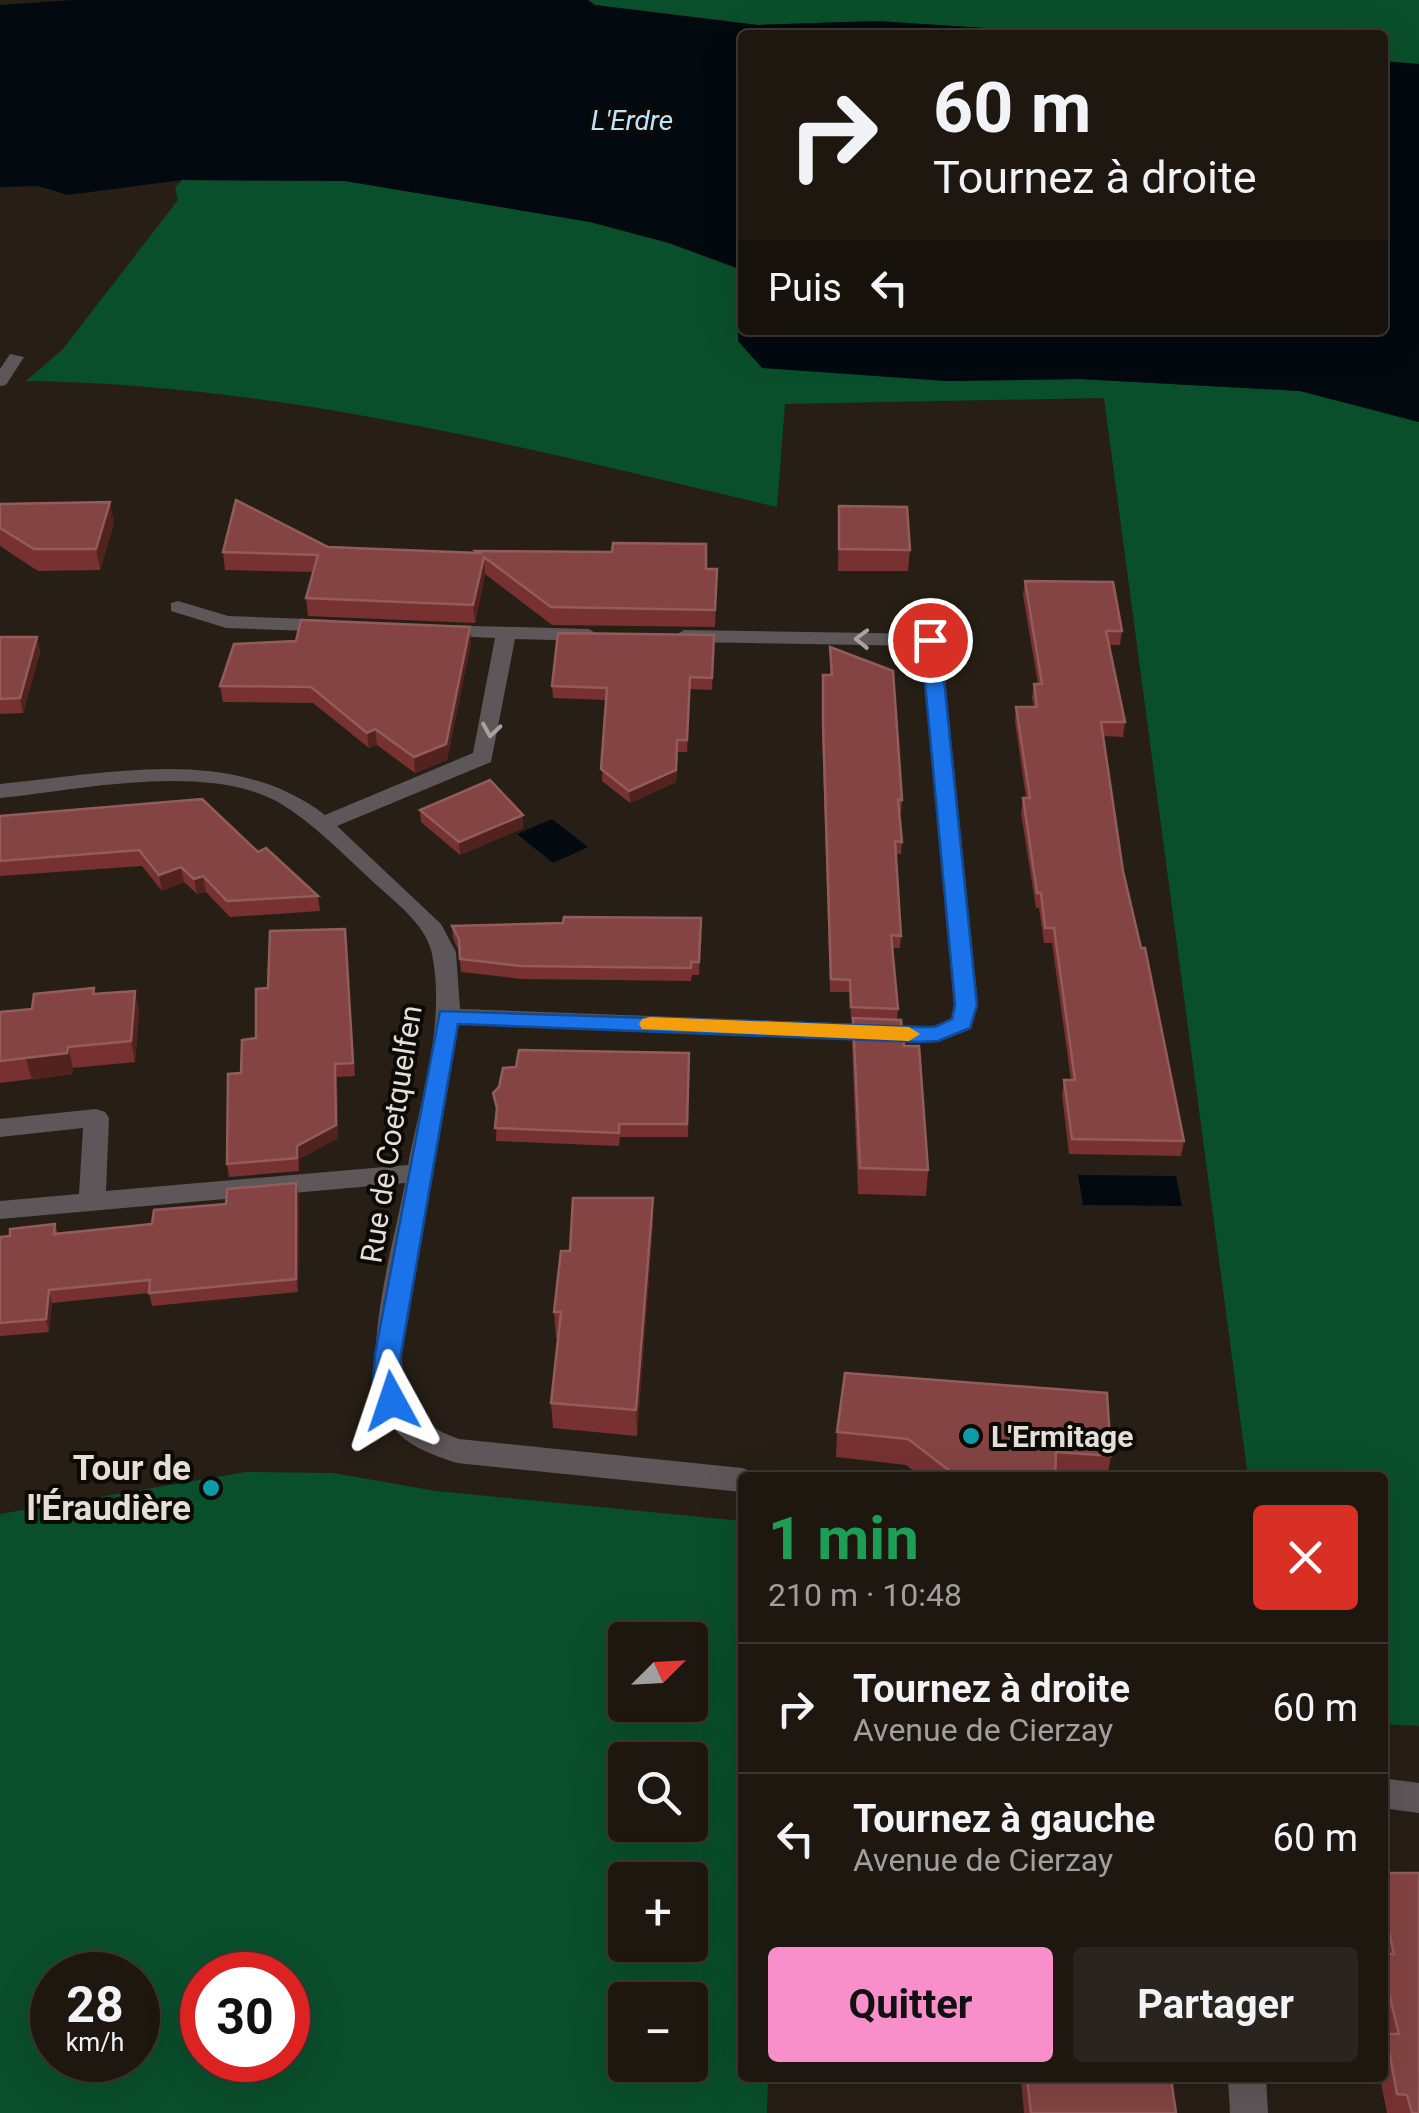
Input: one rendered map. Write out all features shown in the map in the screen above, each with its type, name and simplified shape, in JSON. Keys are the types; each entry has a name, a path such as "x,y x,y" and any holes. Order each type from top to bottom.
{"street":[{"path":"0,381 16,357"},
{"path":"178,607 226,622 346,627"},
{"path":"426,630 619,635"},
{"path":"320,825 484,757 506,634"},
{"path":"448,1016 919,1034 938,1034 962,1023 966,1005 930,640 657,636"},
{"name":"Rue de Coetquelfen","path":"0,791 173,777 235,779 286,797 429,924 444,952 448,1016 388,1354 386,1382 399,1415 411,1430 430,1442 458,1451 738,1480"},
{"path":"0,1128 96,1118 92,1201"},
{"path":"0,1210 419,1173"},
{"path":"1388,1794 1419,1798"},
{"path":"1247,2082 1249,2113"}],"green space":[{"path":"588,0 1419,0 1419,64 1388,61 1388,30 1013,30 877,21 758,25 595,5"},
{"path":"182,180 345,181 590,222 669,243 738,269 738,341 946,381 1080,379 1300,391 1419,422 1419,1726 1388,1724 1388,1472 1247,1472 1104,398 785,404 777,507 498,442 311,407 121,385 26,381 63,349 178,200 175,188"},
{"path":"246,1472 333,1473 436,1491 738,1521 738,2082 768,2082 767,2113 0,2113 0,1514"}],"water":[{"name":"L'Erdre","path":"73,0 588,0 595,5 758,25 877,21 1013,30 738,30 738,269 669,243 590,222 345,181 182,180 68,195 38,186 0,187 0,5"},
{"path":"1388,61 1419,64 1419,422 1300,391 1080,379 946,381 762,368 738,341 738,335 1388,335"},
{"path":"552,819 588,847 553,863 517,834"},
{"path":"1078,1175 1176,1176 1182,1206 1083,1205"}],"building":[{"path":"236,500 328,547 479,553 476,551 612,552 613,543 706,544 706,569 717,569 715,610 551,607 484,557 473,605 306,598 318,555 223,552"},
{"path":"110,502 96,549 34,549 0,528 0,504"},
{"path":"839,506 907,507 910,550 839,549"},
{"path":"1025,581 1113,582 1122,631 1106,631 1125,722 1101,722 1123,871 1141,948 1145,948 1184,1141 1072,1139 1064,1080 1075,1080 1054,928 1045,928 1023,798 1030,798 1016,707 1037,707 1034,684 1042,684"},
{"path":"301,620 470,627 446,744 414,757 375,729 367,733 311,687 220,686 234,644 296,641"},
{"path":"558,633 714,635 712,678 690,677 687,740 677,740 676,770 629,791 601,769 607,688 552,686"},
{"path":"0,637 37,637 20,698 0,699"},
{"path":"830,647 893,671 902,800 898,800 902,842 895,841 901,936 891,935 898,1009 851,1007 850,980 831,979 823,722 823,675 832,675"},
{"path":"490,780 523,815 459,842 420,810"},
{"path":"202,799 258,852 266,848 318,896 227,901 203,876 194,879 181,867 159,875 139,850 0,861 0,816"},
{"path":"564,917 701,918 699,962 691,962 691,968 521,966 460,959 459,939 452,926 563,923"},
{"path":"345,929 353,1063 335,1064 336,1125 297,1146 297,1158 227,1164 228,1074 241,1073 242,1040 256,1038 256,989 268,988 270,931"},
{"path":"94,988 93,994 135,991 131,1041 68,1047 67,1053 0,1061 0,1012 32,1009 34,994"},
{"path":"853,1018 901,1020 904,1046 919,1046 928,1170 860,1168"},
{"path":"519,1050 689,1053 687,1124 619,1124 619,1133 495,1128 497,1108 493,1093 499,1087 503,1068 516,1067"},
{"path":"296,1183 296,1279 149,1293 150,1280 49,1290 46,1319 0,1323 0,1237 10,1236 10,1229 55,1224 54,1234 152,1224 154,1210 226,1204 227,1189"},
{"path":"573,1198 653,1198 636,1410 551,1403 561,1312 554,1312 561,1251 570,1251"},
{"name":"L'Ermitage","path":"845,1373 1107,1393 1111,1456 1056,1452 1055,1472 951,1472 908,1439 837,1432"},
{"path":"1388,1873 1419,1873 1419,2113 1412,2113 1407,2095 1397,2094 1388,2045 1388,2034 1399,2034 1388,1990 1388,1954 1394,1954 1388,1926"},
{"path":"1027,2082 1172,2082 1176,2113 1031,2113"}],"slow traffic":[{"path":"650,1024 909,1034"}],"place":[{"name":"L'Ermitage","path":"971,1436"},
{"name":"Tour de l'Éraudière","path":"211,1488"}],"route":[{"path":"392,1401 386,1382 388,1354 448,1016 919,1034 938,1034 962,1023 966,1005 930,640"}]}
